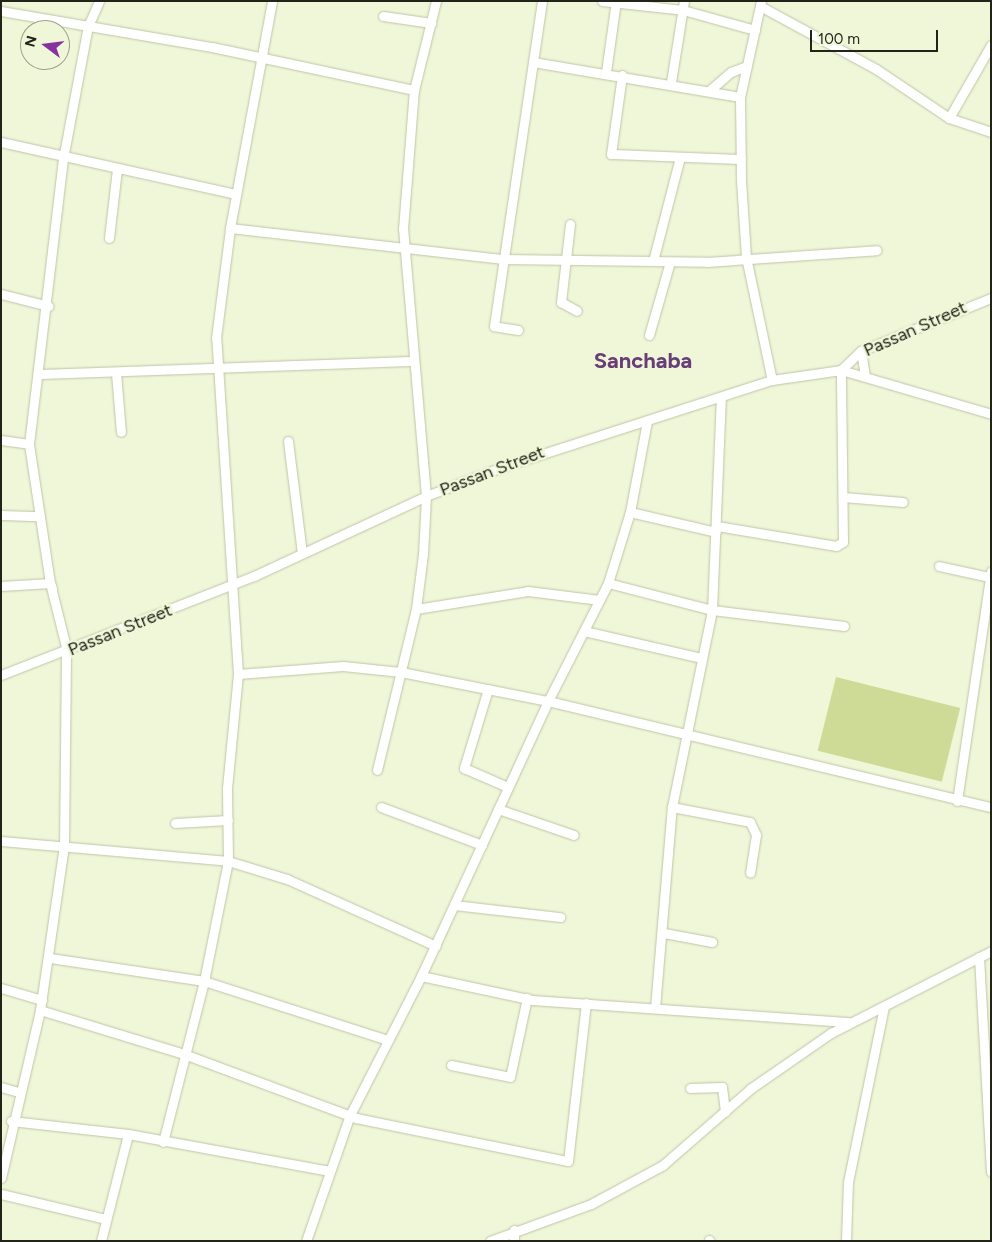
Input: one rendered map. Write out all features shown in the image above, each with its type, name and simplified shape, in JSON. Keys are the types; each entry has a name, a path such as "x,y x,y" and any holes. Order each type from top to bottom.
{"street":[{"path":"1,1178 3,1154 40,1010 50,958 64,846 67,651 39,516 29,444 48,306 63,159 88,26 99,1"},
{"path":"163,1142 204,981 228,861 228,820 238,674 234,584 216,338 230,228 263,58 272,1"},
{"path":"377,770 416,609 426,496 403,246 414,90 436,1"},
{"path":"518,330 494,326 542,1"},
{"path":"602,1 684,6 755,30"},
{"path":"606,72 615,2"},
{"path":"772,380 746,257 741,159 740,97 760,4 876,69 949,118 991,132"},
{"path":"671,82 684,6"},
{"path":"1,11 263,58 414,90"},
{"path":"384,16 431,23"},
{"path":"949,118 991,45"},
{"path":"534,62 671,82 740,97"},
{"path":"710,90 730,72 747,66"},
{"path":"622,75 608,150 611,154 741,159"},
{"path":"1,142 63,159 236,194"},
{"path":"653,261 680,157"},
{"path":"109,238 117,169"},
{"path":"570,224 561,302 577,311"},
{"path":"230,228 403,246 504,259 670,262 877,250"},
{"path":"649,335 670,262"},
{"path":"1,294 48,306"},
{"name":"Passan Street","path":"1,675 67,651 234,584 426,496 552,448 647,421 772,380 841,370 861,351 991,298"},
{"path":"861,351 865,377"},
{"path":"38,374 116,373 413,360"},
{"path":"630,512 716,529 836,546 845,536 842,497 841,370 991,414"},
{"path":"116,373 121,432"},
{"path":"655,1008 664,933 672,807 712,610 720,397"},
{"path":"306,1241 350,1115 436,946 548,700 608,583 630,512 647,421"},
{"path":"1,440 29,444"},
{"path":"288,441 302,553"},
{"path":"842,497 903,502"},
{"path":"1,515 39,516"},
{"path":"939,566 990,574 957,801"},
{"path":"1,586 50,583 67,651"},
{"path":"608,583 712,610 844,626"},
{"path":"416,609 528,591 599,600"},
{"path":"584,631 702,658"},
{"path":"238,674 343,666 401,672 548,700 957,801 991,806"},
{"path":"488,689 464,768 508,787"},
{"path":"381,807 482,845"},
{"path":"672,807 750,822 756,835 750,873"},
{"path":"498,809 574,835"},
{"path":"175,823 228,820"},
{"path":"1,841 228,861 287,879 436,946"},
{"path":"454,904 560,917"},
{"path":"664,933 712,942"},
{"path":"490,1241 514,1230 591,1204 663,1165 726,1112 750,1089 849,1022 991,951"},
{"path":"979,957 991,1172"},
{"path":"50,958 204,981 388,1040"},
{"path":"421,976 527,998 586,1004 849,1022"},
{"path":"1,988 42,1000"},
{"path":"451,1065 510,1077 527,998"},
{"path":"40,1010 184,1054 350,1115 416,1132 570,1160 586,1004"},
{"path":"846,1241 848,1182 884,1006"},
{"path":"1,1087 18,1092"},
{"path":"690,1088 722,1087 726,1112"},
{"path":"11,1121 128,1134 163,1142 330,1171"},
{"path":"101,1241 128,1134"},
{"path":"1,1194 106,1219"},
{"path":"514,1230 514,1241"}],"green space":[{"path":"836,677 960,708 942,782 818,751"}],"district":[{"name":"Sanchaba","path":"643,361"}]}
